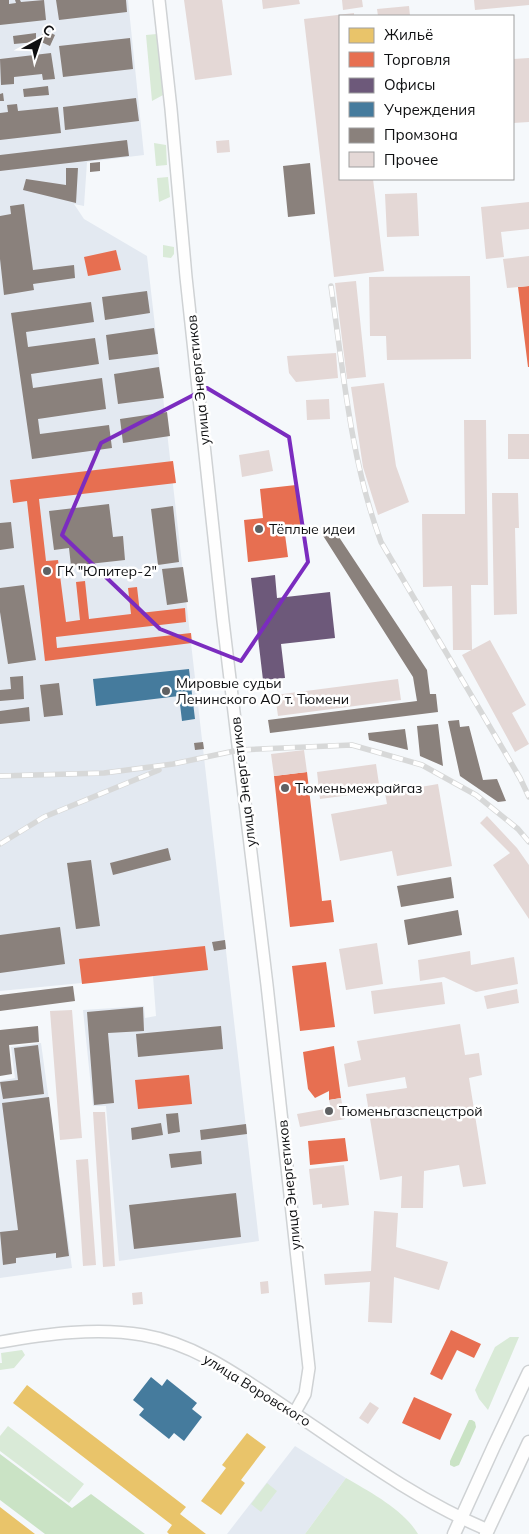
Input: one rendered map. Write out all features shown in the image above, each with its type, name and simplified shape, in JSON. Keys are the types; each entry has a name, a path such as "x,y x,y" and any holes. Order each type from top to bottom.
{"main road":[{"path":"454,1534 529,1372"},
{"path":"487,1532 529,1442"}],"street":[{"name":"улица Энергетиков","path":"159,0 186,276 224,621 310,1368 305,1394 295,1412"},
{"name":"улица Воровского","path":"0,1342 71,1332 111,1331 144,1335 181,1345 221,1364 424,1499 487,1532"}],"highlighted area":[{"path":"207,388 289,437 308,562 241,661 160,629 62,535 101,443"}],"shaded area":[{"path":"0,0 128,0 144,155 87,162 84,206 74,204 84,219 147,256 259,1241 119,1261 106,1106 93,1106 83,1010 144,1006 145,1018 156,1016 153,976 0,991"},
{"path":"41,1043 72,1268 0,1278 0,1081 15,1078 11,1047"},
{"path":"295,1446 346,1478 305,1534 227,1534"}],"green space":[{"path":"157,34 163,95 152,101 146,35"},
{"path":"154,143 166,145 167,165 156,166"},
{"path":"168,177 170,197 159,202 157,178"},
{"path":"163,245 174,247 174,254 171,258 163,257"},
{"path":"510,1337 519,1337 488,1410 479,1399 475,1390 495,1347"},
{"path":"22,1350 25,1355 14,1368 0,1370 0,1363 2,1363 1,1353"},
{"path":"469,1420 475,1422 476,1427 459,1465 454,1467 450,1465 450,1461"},
{"path":"8,1426 84,1484 69,1503 0,1451 0,1436"},
{"path":"0,1454 72,1508 91,1494 145,1534 45,1534 0,1500"},
{"path":"346,1478 395,1509 412,1525 418,1534 305,1534"},
{"path":"267,1483 277,1491 261,1512 251,1504"}],"building: Жильё":[{"path":"27,1385 186,1507 180,1514 206,1534 169,1534 167,1532 172,1525 13,1403"},
{"path":"247,1433 266,1447 241,1480 245,1483 221,1515 201,1501 226,1468 222,1465"},
{"path":"0,1507 35,1534 0,1534"}],"building: Торговля":[{"path":"116,250 121,270 88,276 84,257"},
{"path":"529,286 529,367 528,367 518,287"},
{"name":"ГК \"Юпитер-2\"","path":"173,461 176,483 39,499 46,561 58,560 66,622 80,620 76,582 85,581 89,619 131,614 128,588 137,587 140,613 185,608 186,622 56,637 57,648 191,633 192,643 45,661 27,501 13,503 10,480"},
{"path":"296,485 301,525 284,527 288,557 248,562 244,520 263,518 260,489"},
{"path":"307,772 322,901 331,900 334,922 290,927 274,776"},
{"path":"205,946 208,970 82,984 79,959"},
{"path":"326,962 335,1027 300,1031 292,966"},
{"path":"334,1046 341,1098 329,1100 329,1091 315,1098 308,1089 303,1052"},
{"path":"189,1075 192,1104 138,1109 135,1080"},
{"path":"345,1138 348,1161 310,1165 308,1141"},
{"path":"451,1330 481,1344 474,1358 457,1350 442,1380 430,1374"},
{"path":"414,1397 452,1414 440,1440 402,1423"}],"building: Офисы":[{"path":"275,575 277,598 330,592 335,638 281,644 285,678 263,680 251,578"}],"building: Учреждения":[{"path":"189,669 195,719 182,721 179,696 96,706 93,679"},
{"path":"151,1377 162,1386 167,1379 197,1403 192,1409 202,1417 184,1441 174,1433 169,1439 139,1415 144,1409 133,1400"}],"building: Промзона":[{"path":"0,0 9,0 9,4 16,3 15,0 20,0 21,2 44,0 46,20 0,25"},
{"path":"56,0 126,0 127,12 59,20"},
{"path":"45,30 55,35 50,46 39,41"},
{"path":"36,33 36,42 14,44 13,36"},
{"path":"130,38 133,69 63,77 59,46"},
{"path":"51,53 55,79 43,80 42,74 14,77 14,84 1,85 0,59"},
{"path":"48,86 49,95 24,97 23,89"},
{"path":"3,93 4,101 0,101 0,94"},
{"path":"136,98 139,121 65,130 63,107"},
{"path":"17,104 18,111 58,107 61,133 0,140 0,113 8,112 7,105"},
{"path":"127,140 129,156 0,171 0,155"},
{"path":"100,162 100,171 90,172 90,163"},
{"path":"310,163 315,214 288,217 283,166"},
{"path":"66,168 78,168 76,203 23,190 26,179 66,185"},
{"path":"24,204 33,270 74,265 75,278 33,284 34,290 4,295 0,259 0,216 11,214 10,206"},
{"path":"147,291 150,313 105,320 102,297"},
{"path":"91,302 94,322 26,332 28,347 95,338 99,364 31,374 33,388 102,378 106,409 38,419 40,434 109,425 112,448 32,459 11,313"},
{"path":"154,328 158,354 109,360 106,335"},
{"path":"159,367 164,398 118,404 114,374"},
{"path":"167,412 170,436 123,443 120,419"},
{"path":"109,504 113,537 123,536 125,560 71,566 69,548 54,550 49,511"},
{"path":"173,506 179,562 158,565 151,509"},
{"path":"11,522 14,548 0,550 0,523"},
{"path":"333,528 427,670 430,694 436,694 438,712 270,733 268,720 417,701 413,677 322,534"},
{"path":"183,567 188,602 167,605 162,569"},
{"path":"24,585 36,660 8,664 0,612 0,588"},
{"path":"23,676 24,699 0,701 0,690 11,689 10,677"},
{"path":"59,683 63,715 44,717 40,685"},
{"path":"29,707 30,721 0,724 0,711"},
{"path":"459,720 460,727 469,726 483,780 497,779 506,801 498,802 460,776 448,721"},
{"path":"438,724 443,766 420,756 417,726"},
{"path":"405,729 408,750 369,740 368,733"},
{"path":"203,742 204,749 195,750 194,743"},
{"path":"168,848 171,860 113,875 110,863"},
{"path":"91,860 100,926 76,929 67,863"},
{"path":"451,877 454,898 401,907 397,886"},
{"path":"458,910 462,935 408,945 404,920"},
{"path":"60,927 65,964 0,973 0,935"},
{"path":"225,940 226,949 214,951 212,942"},
{"path":"73,986 75,1001 0,1011 0,995"},
{"path":"143,1007 144,1031 108,1033 114,1103 94,1105 87,1012"},
{"path":"38,1026 39,1042 9,1045 12,1074 0,1076 0,1030"},
{"path":"221,1026 223,1049 138,1057 136,1034"},
{"path":"38,1045 44,1094 3,1099 0,1082 18,1080 14,1048"},
{"path":"49,1097 69,1256 56,1258 56,1253 16,1258 16,1263 3,1265 0,1232 18,1230 2,1103"},
{"path":"178,1113 180,1132 168,1134 166,1114"},
{"path":"161,1123 163,1135 132,1140 131,1128"},
{"path":"246,1124 247,1134 201,1140 200,1130"},
{"path":"201,1151 202,1164 171,1168 169,1154"},
{"path":"236,1193 241,1237 134,1249 129,1205"}],"building: Прочее":[{"path":"184,0 222,0 232,75 195,80"},
{"path":"262,0 299,0 300,4 263,9"},
{"path":"342,0 362,0 363,7 343,10"},
{"path":"474,0 529,0 529,5 475,10"},
{"path":"409,6 410,15 378,15 377,9"},
{"path":"354,13 354,15 339,15 339,180 373,180 384,271 334,277 304,19"},
{"path":"529,58 529,122 514,123 514,59"},
{"path":"229,140 230,152 217,153 216,141"},
{"path":"417,193 419,236 387,237 385,194"},
{"path":"529,202 529,229 501,232 504,257 486,259 481,207"},
{"path":"529,256 529,286 507,288 503,259"},
{"path":"470,276 471,359 387,360 386,336 370,336 369,277"},
{"path":"356,281 366,377 347,379 335,283"},
{"path":"336,353 338,378 296,382 289,373 287,356"},
{"path":"384,383 396,466 409,502 378,515 363,467 351,387"},
{"path":"329,399 330,419 307,420 306,400"},
{"path":"464,420 486,420 488,585 471,585 472,650 453,650 452,586 423,587 422,514 465,514"},
{"path":"508,434 529,434 529,459 508,459"},
{"path":"269,450 273,471 242,477 239,455"},
{"path":"492,493 518,493 519,528 515,528 517,614 494,615"},
{"path":"490,640 526,705 512,713 529,744 515,752 462,655"},
{"path":"398,679 401,700 278,716 275,695"},
{"path":"304,750 307,772 274,776 271,754"},
{"path":"376,764 380,791 320,799 317,772"},
{"path":"438,784 452,866 397,876 392,851 340,861 331,814 387,804 385,793"},
{"path":"487,816 517,848 529,865 529,919 493,865 510,853 480,823"},
{"path":"377,943 383,984 346,990 339,949"},
{"path":"470,951 471,965 514,957 518,984 476,992 444,977 420,981 418,960"},
{"path":"442,982 445,1004 374,1014 371,991"},
{"path":"517,989 519,1003 487,1009 484,996"},
{"path":"72,1010 82,1138 60,1140 50,1011"},
{"path":"460,1024 465,1055 479,1053 482,1075 469,1078 486,1184 463,1187 459,1165 424,1171 423,1208 401,1208 402,1176 380,1180 366,1094 407,1088 405,1077 348,1087 344,1064 361,1060 357,1041"},
{"name":"Тюменьгазспецстрой","path":"341,1098 345,1119 300,1127 297,1114 331,1108 329,1100"},
{"path":"93,1112 105,1112 115,1266 103,1267"},
{"path":"88,1159 96,1265 83,1266 76,1160"},
{"path":"344,1165 349,1205 322,1208 322,1204 313,1205 309,1169"},
{"path":"374,1211 398,1213 396,1247 448,1262 439,1290 394,1277 392,1323 368,1322 370,1282 325,1285 324,1274 371,1271"},
{"path":"268,1281 269,1293 261,1294 260,1282"},
{"path":"142,1292 143,1304 133,1305 132,1293"},
{"path":"370,1402 379,1408 368,1424 359,1418"}],"railway":[{"path":"331,286 355,448 362,480 381,542 520,778 529,797"},
{"path":"0,776 104,773 173,764 239,750 352,745 422,765 476,795 518,829 529,842"},
{"path":"0,844 44,817 159,770"}],"place":[{"name":"Тёплые идеи","path":"259,529"},
{"name":"ГК \"Юпитер-2\"","path":"47,571"},
{"name":"Мировые судьи Ленинского АО т. Тюмени","path":"166,691"},
{"name":"Тюменьмежрайгаз","path":"285,788"},
{"name":"Тюменьгазспецстрой","path":"329,1111"}]}
